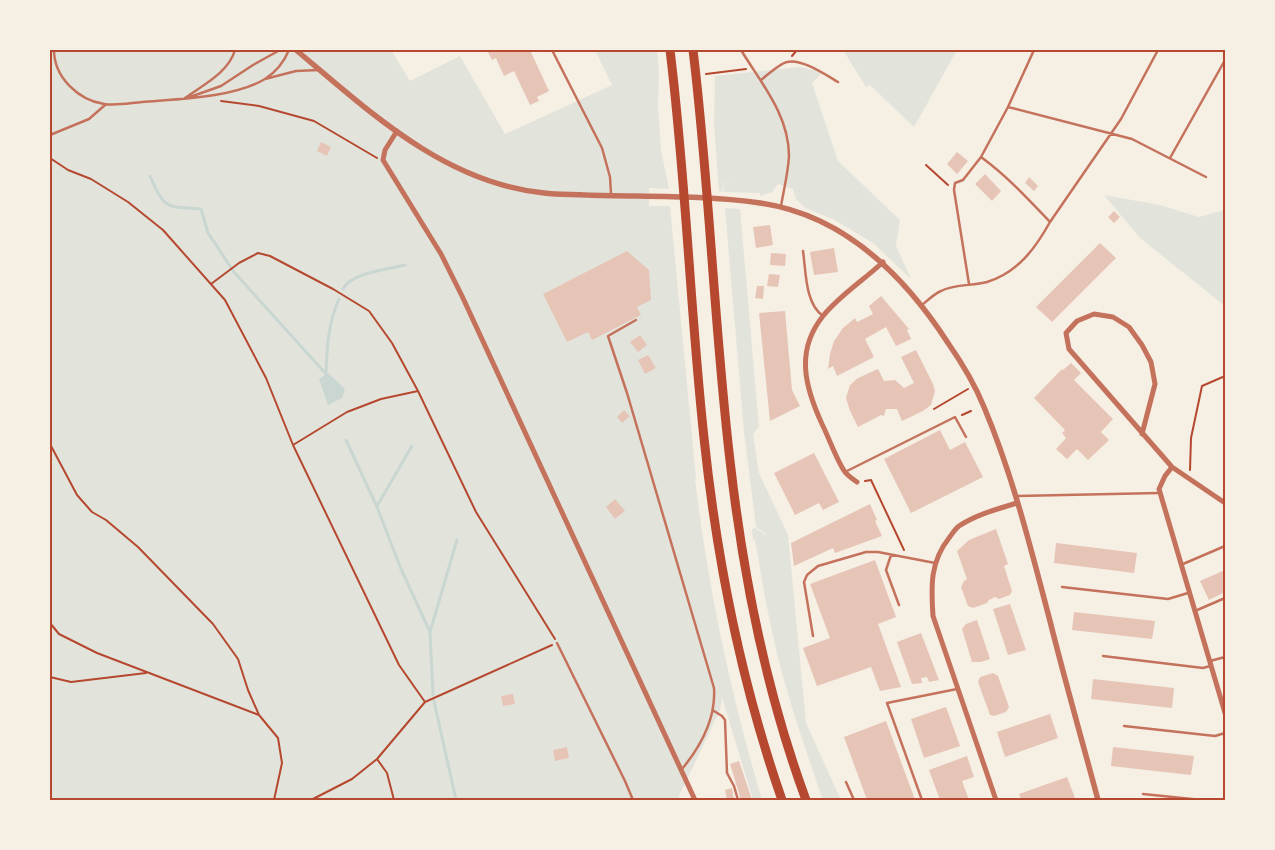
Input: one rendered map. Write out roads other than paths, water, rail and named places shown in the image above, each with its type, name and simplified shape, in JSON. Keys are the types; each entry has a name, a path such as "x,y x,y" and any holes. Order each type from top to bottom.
{"highway":[{"path":"670,50 702,420 719,552 741,663 755,719 782,800"},
{"path":"693,50 730,469 741,548 756,625 772,689 793,765 806,800"}],"street":[{"path":"296,50 397,131 426,152 463,172 494,183 544,193 740,201 781,207 830,226 851,238 883,262 922,305 957,356 984,405 1001,450 1016,500 1098,800"},
{"path":"397,131 385,150 383,160 441,254 462,296 696,800"},
{"path":"857,482 845,472 824,426 807,386 805,362 815,329 824,316 883,262"},
{"path":"1142,434 1155,384 1151,362 1142,345 1129,327 1114,317 1094,314 1077,321 1066,333 1069,349 1142,434 1172,467 1225,503"},
{"path":"1172,467 1159,489 1225,713"},
{"path":"996,800 933,616 931,591 934,563 942,547 958,527 978,516 1016,500"}],"lane":[{"path":"54,50 58,70 66,83 76,93 105,105 184,99 218,94 296,71 320,70"},
{"path":"184,99 228,65 235,50"},
{"path":"184,99 221,86 280,50"},
{"path":"264,79 276,70 289,50"},
{"path":"552,50 602,148 610,177 611,196"},
{"path":"741,50 761,80 781,117 788,139 787,178 781,207"},
{"path":"969,284 954,190 955,183 963,180 981,157 1008,107 1034,50"},
{"path":"922,305 941,291 986,282 1000,276 1024,260 1040,240 1050,222 1121,120 1158,50"},
{"path":"1170,158 1225,60"},
{"path":"761,80 787,62 800,63 823,72 838,82"},
{"path":"50,135 89,119 105,105"},
{"path":"1008,107 1132,139 1206,177"},
{"path":"981,157 1022,192 1050,222"},
{"path":"803,251 810,298 817,312 824,316"},
{"path":"636,320 608,336 712,678 715,700 714,711 700,742 681,770"},
{"path":"845,472 955,417 966,437"},
{"path":"816,430 824,426"},
{"path":"1016,500 1160,493"},
{"path":"1182,564 1225,546"},
{"path":"813,636 804,589 804,582 812,570 823,564 866,552 878,552 934,563"},
{"path":"890,555 886,570 899,605"},
{"path":"1062,586 1168,599 1190,592"},
{"path":"1195,611 1225,598"},
{"path":"557,643 625,781 632,800"},
{"path":"1103,656 1203,668 1225,657"},
{"path":"922,800 887,703 958,689"},
{"path":"714,711 722,716 724,720 727,774 734,786 738,800"},
{"path":"1124,726 1215,736 1225,733"},
{"path":"846,782 854,800"},
{"path":"1143,794 1202,800"}],"waterway":[{"path":"150,176 163,201 173,206 201,209 208,233 234,272 326,374 327,378"},
{"path":"343,289 353,279 361,275 405,265"},
{"path":"326,373 330,327 339,299"},
{"path":"346,440 377,507 401,569 430,632 433,695"},
{"path":"377,506 412,446"},
{"path":"430,632 457,540"},
{"path":"434,701 456,800"}]}
